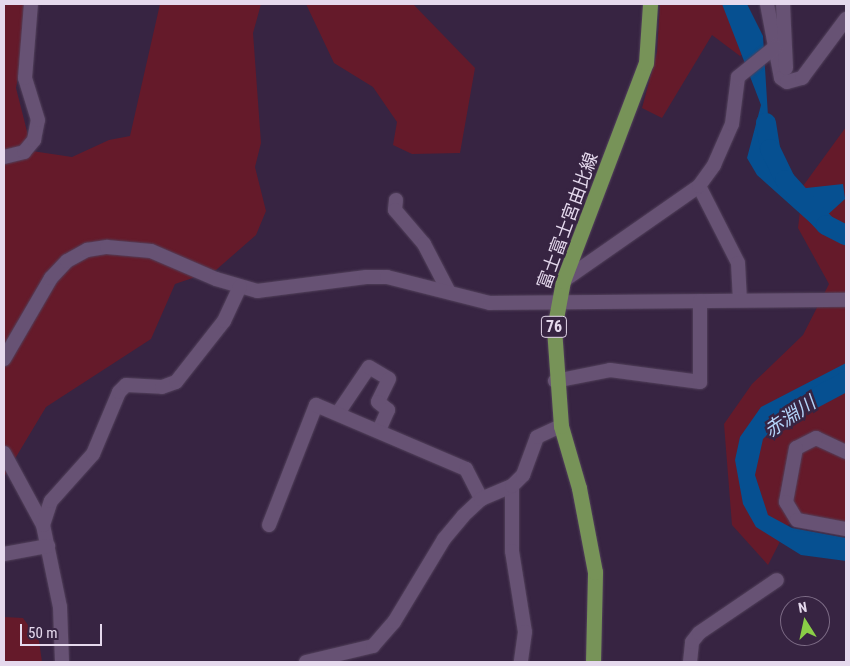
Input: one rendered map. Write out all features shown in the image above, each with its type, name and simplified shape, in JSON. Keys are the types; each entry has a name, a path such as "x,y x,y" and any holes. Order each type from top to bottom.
{"main road":[{"name":"富士富士宮由比線","path":"593,662 597,599 591,542 561,426 555,381 557,302 563,281 635,98 650,39 650,4"}],"street":[{"path":"4,157 24,152 34,140 38,120 25,78 31,4"},
{"path":"767,4 772,49 781,78 787,82 802,78 822,46 846,19"},
{"path":"783,4 787,82"},
{"path":"822,46 846,34"},
{"path":"563,281 699,186 714,165 732,124 738,77 745,68 772,49"},
{"path":"699,186 738,263 740,300"},
{"path":"396,200 396,210 424,244 448,292"},
{"path":"4,359 51,278 66,261 87,250 144,250 240,287 278,290 373,277 448,292 490,303 846,300"},
{"path":"43,525 51,501 93,454 119,392 126,385 162,387 176,382 224,321 240,287"},
{"path":"555,381 610,370 700,382 700,301"},
{"path":"338,413 368,368 389,379 378,402 388,410 380,430"},
{"path":"269,525 316,405 380,430 466,469 481,499"},
{"path":"306,662 373,646 394,622 444,539 481,499 512,486 523,475 537,437 561,426"},
{"path":"846,452 816,438 796,448 786,502 797,520 846,529"},
{"path":"4,453 43,525 60,608 62,662"},
{"path":"512,486 512,551 525,632 521,662"},
{"path":"4,554 48,546"},
{"path":"690,662 692,642 699,633 776,580"}],"shaded area":[{"path":"4,4 31,4 16,88 32,151 72,157 109,140 130,136 160,4 261,4 253,33 261,143 255,167 266,211 256,235 216,270 175,284 151,339 46,407 4,477"},
{"path":"306,4 413,4 475,68 460,153 412,154 393,145 397,122 373,87 334,63"},
{"path":"660,4 745,4 762,42 740,56 712,35 662,118 642,108 657,52"},
{"path":"846,127 846,526 789,524 768,565 732,525 724,424 752,384 803,335 829,284 798,228 803,186"},
{"path":"4,617 23,618 39,641 42,662 4,662"}],"water":[{"path":"722,4 747,4 763,36 771,164 788,190 843,184 845,199 824,218 846,233 846,246 814,226 757,175 747,158 761,105"},
{"path":"846,363 846,381 786,416 763,439 755,475 768,515 792,528 846,538 846,561 801,555 756,527 743,504 735,460 740,437 761,407"}],"waterway":[{"name":"赤淵川","path":"766,123 770,149 785,180 826,225 846,235"},
{"name":"赤淵川","path":"811,400 846,381"}]}
